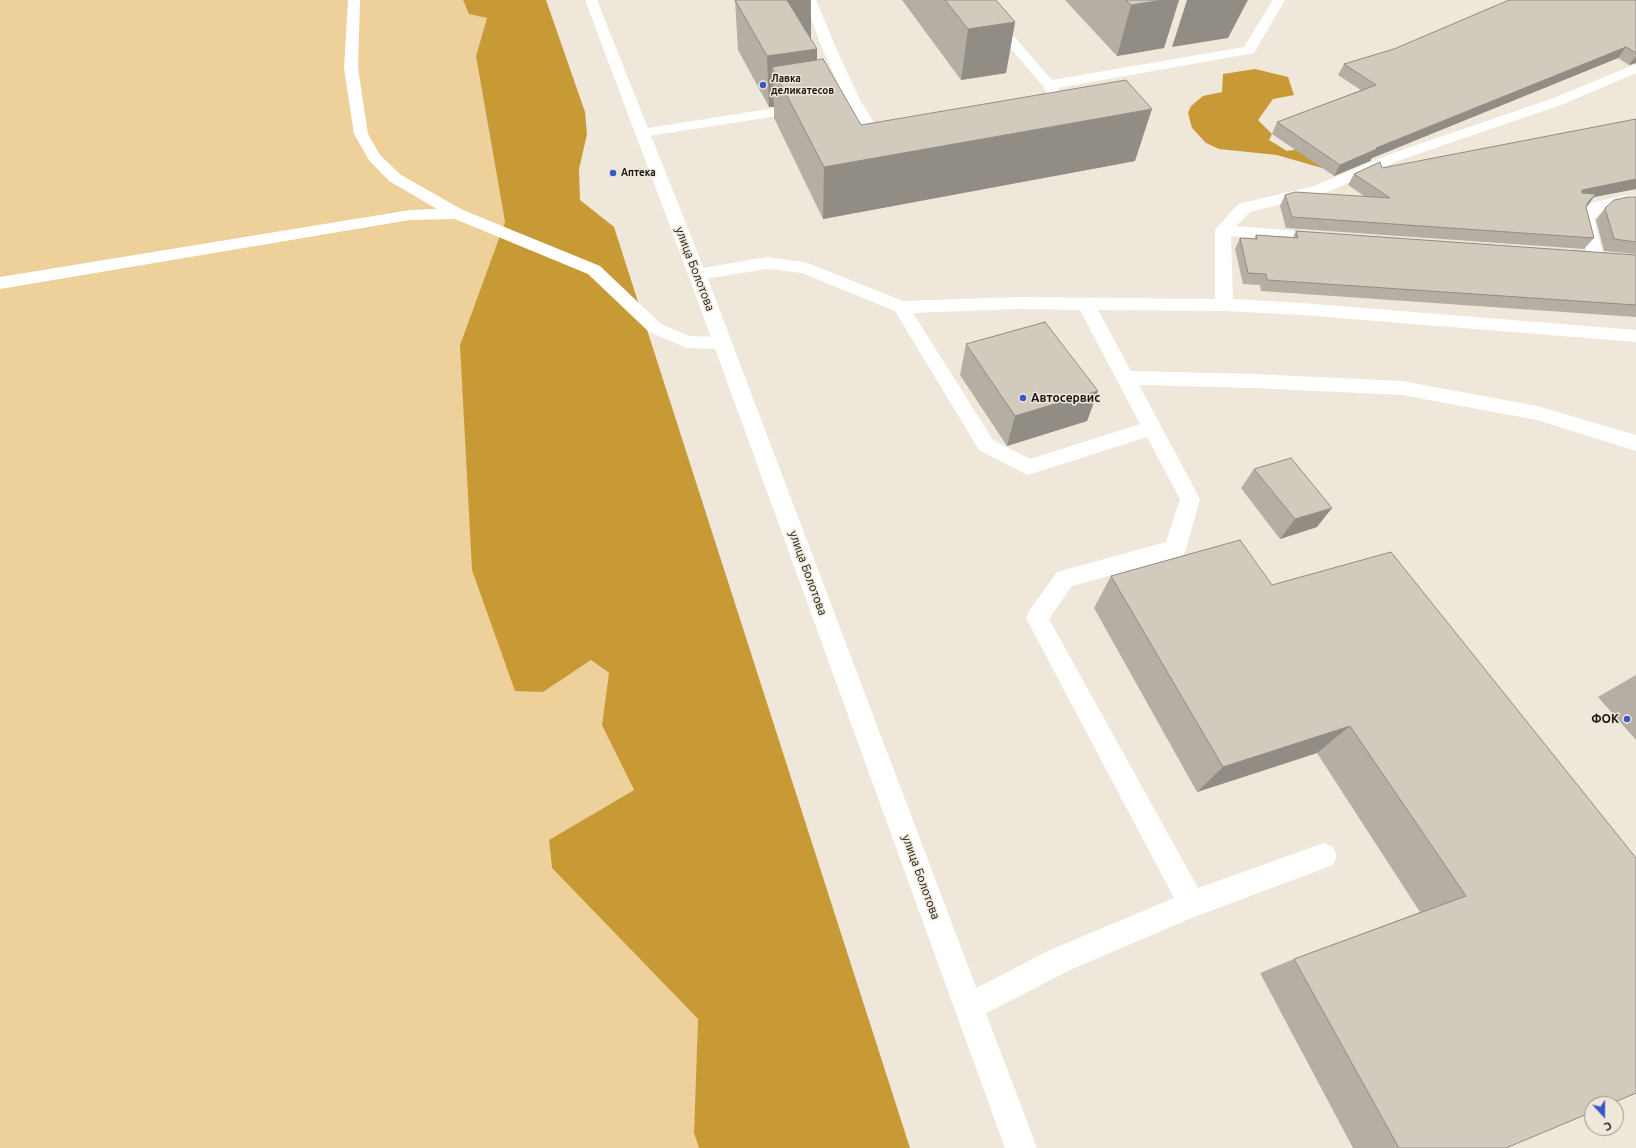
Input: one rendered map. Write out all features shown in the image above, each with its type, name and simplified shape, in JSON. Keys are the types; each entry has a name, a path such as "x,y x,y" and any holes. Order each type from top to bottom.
{"main road":[{"path":"354,0 351,68 361,134 374,157 395,178 458,214 594,270 655,328 687,342 723,343"},
{"name":"улица Болотова","path":"591,0 723,343 1021,1148"},
{"path":"810,0 829,48 853,100 886,155 894,153"},
{"path":"975,0 1049,85 1065,116 1050,120"},
{"path":"1049,85 1249,50 1279,0"},
{"path":"1224,305 1223,230 1244,208 1319,190 1395,157 1556,102 1636,68"},
{"path":"642,133 853,100"},
{"path":"1596,257 1586,218 1598,206 1624,200 1636,201"},
{"path":"0,283 410,216 458,214"},
{"path":"1223,230 1342,239"},
{"path":"697,274 767,263 804,268 901,307 1019,303 1224,305 1310,310 1636,336"},
{"path":"1086,304 1190,499 1175,549 1065,579 1037,618 1192,904"},
{"path":"901,307 986,445 1028,467 1152,428"},
{"path":"1125,378 1255,381 1402,388 1537,413 1636,443"},
{"path":"969,1007 1060,960 1192,904 1324,856"}],"shaded area":[{"path":"0,0 463,0 469,14 487,18 476,56 505,222 460,345 543,692 591,660 609,674 602,725 634,790 549,840 552,868 698,1019 694,1133 699,1148 0,1148"},
{"path":"463,0 546,0 585,112 587,134 579,169 580,200 614,227 910,1148 699,1148 694,1133 698,1019 552,868 549,840 634,790 602,725 609,673 591,660 543,692 515,691 472,570 460,345 505,222 476,56 487,18 469,14"},
{"path":"1255,69 1288,77 1294,95 1273,99 1258,120 1272,134 1269,140 1287,151 1299,149 1363,154 1322,168 1277,155 1219,149 1206,143 1192,128 1188,113 1191,106 1203,96 1222,92 1223,74"}],"building":[{"path":"735,0 787,0 817,49 767,56"},
{"path":"945,0 996,0 1015,22 968,29"},
{"path":"1126,0 1163,0 1131,5"},
{"path":"1509,0 1636,0 1636,53 1626,47 1376,148 1377,149 1340,165 1277,122 1376,85 1344,64 1394,49"},
{"path":"823,59 861,125 1126,80 1152,109 824,167 772,67"},
{"path":"1636,119 1636,179 1582,190 1582,193 1596,194 1588,202 1586,207 1594,238 1292,217 1285,195 1295,192 1390,198 1354,174 1380,162 1382,168"},
{"path":"1636,197 1636,242 1614,239 1605,208 1614,200"},
{"path":"1296,231 1636,255 1636,305 1267,280 1266,274 1248,273 1240,238 1257,239 1256,235 1298,238"},
{"path":"1045,322 1098,391 1015,416 966,344"},
{"path":"1291,458 1332,508 1295,519 1254,469"},
{"path":"1240,540 1272,585 1391,552 1636,858 1636,1093 1624,1098 1624,1096 1584,1096 1584,1115 1506,1148 1399,1148 1294,959 1466,896 1350,726 1223,767 1111,576"}],"place":[{"name":"Лавка деликатесов","path":"763,85"},
{"name":"Аптека","path":"613,173"},
{"name":"Автосервис","path":"1023,398"},
{"name":"ФОК","path":"1627,719"}]}
